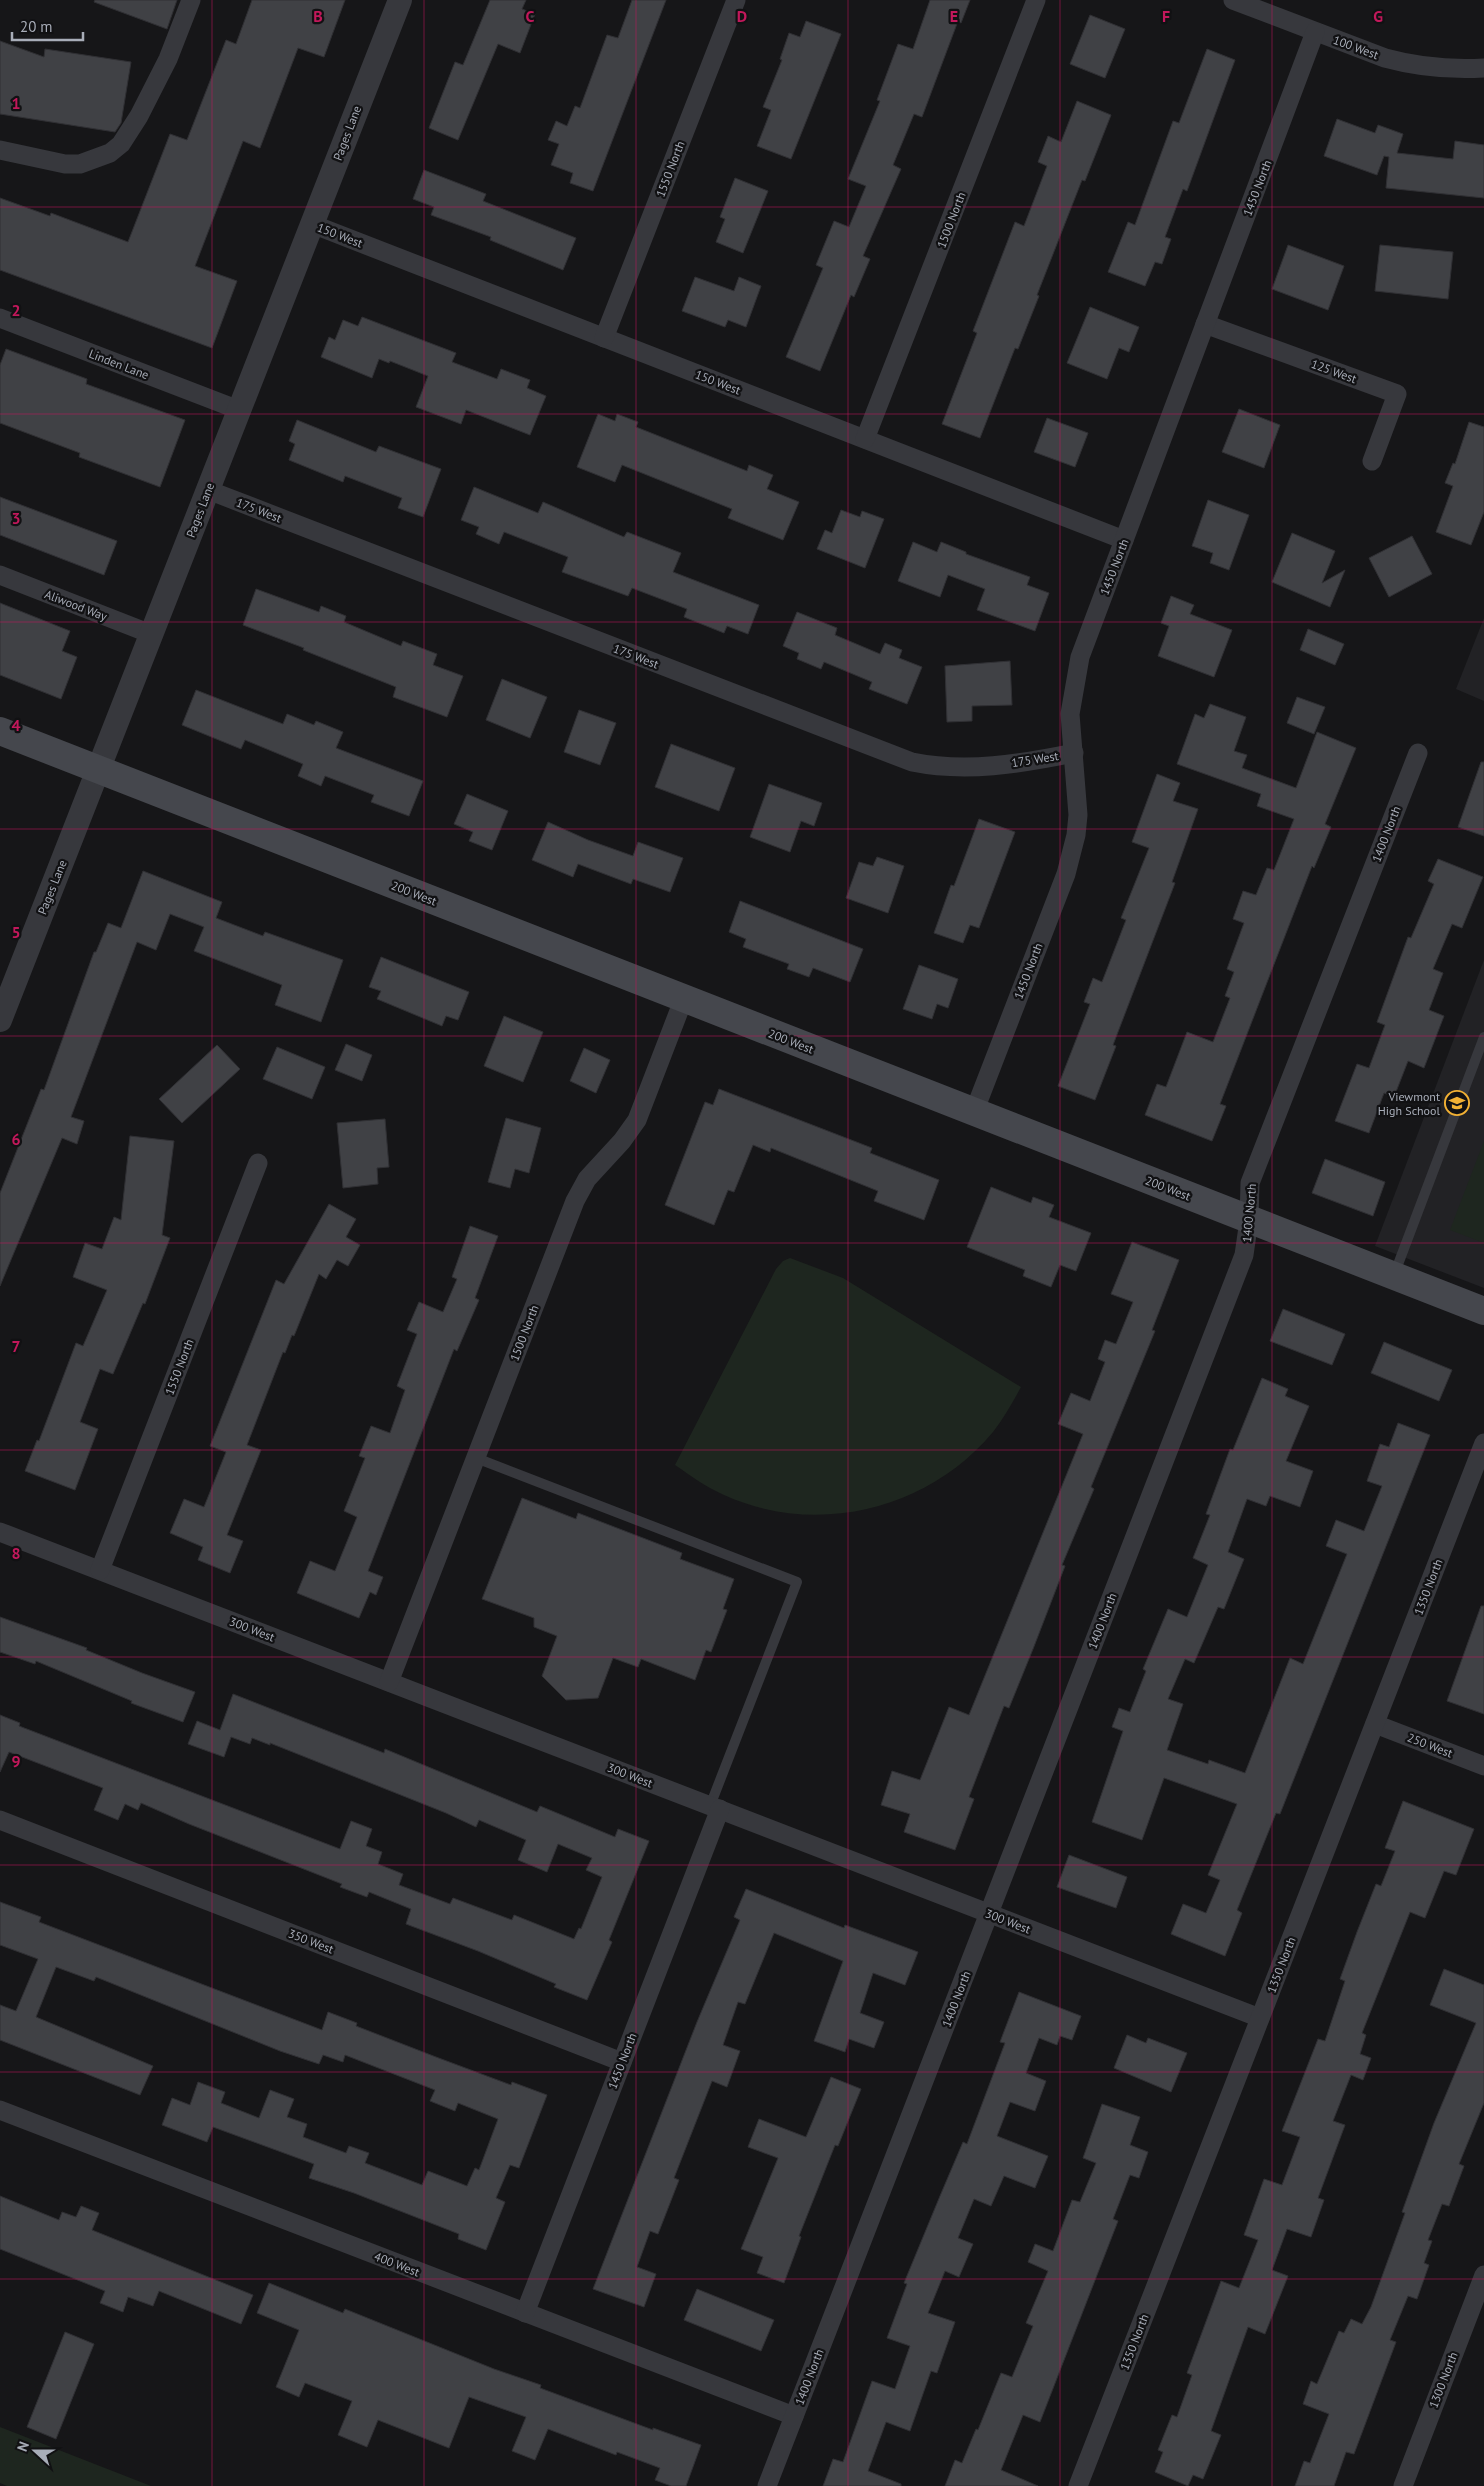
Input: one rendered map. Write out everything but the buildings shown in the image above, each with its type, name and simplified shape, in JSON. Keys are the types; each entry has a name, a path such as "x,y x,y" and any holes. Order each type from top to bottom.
{"main road":[{"name":"200 West","path":"0,730 98,770 1484,1311"}],"street":[{"path":"0,150 65,164 80,164 110,152 122,144 168,60 191,0"},
{"name":"Pages Lane","path":"0,1020 400,0"},
{"name":"1550 North","path":"604,338 736,0"},
{"name":"1500 North","path":"865,439 1036,0"},
{"name":"100 West","path":"1233,0 1315,32 1406,63 1452,69 1484,68"},
{"name":"1450 North","path":"974,1112 1072,855 1078,815 1070,714 1080,657 1315,32"},
{"name":"150 West","path":"312,224 1124,540"},
{"name":"Linden Lane","path":"0,318 239,410"},
{"name":"125 West","path":"1206,324 1397,394 1372,461"},
{"name":"175 West","path":"208,490 912,762 940,768 965,768 1028,761 1074,753"},
{"name":"Aliwood Way","path":"0,575 152,634"},
{"name":"1400 North","path":"767,2486 1244,1254 1249,1220 1250,1183 1418,753"},
{"name":"1500 North","path":"389,1682 575,1201 587,1179 622,1141 637,1120 684,998"},
{"name":"1550 North","path":"100,1570 258,1163"},
{"name":"1350 North","path":"1078,2486 1484,1444"},
{"name":"300 West","path":"0,1532 1260,2018"},
{"name":"250 West","path":"1375,1724 1484,1766"},
{"name":"1450 North","path":"525,2312 622,2062 715,1808"},
{"name":"350 West","path":"0,1820 622,2062"},
{"name":"400 West","path":"0,2110 794,2416"},
{"name":"1300 North","path":"1403,2486 1484,2275"}],"lane":[{"path":"1393,1276 1484,1037"},
{"path":"476,1458 797,1582 715,1808"}],"shaded area":[{"path":"1484,618 1484,701 1456,689"},
{"name":"Viewmont High School","path":"1484,960 1484,1288 1375,1246"},
{"path":"1484,1141 1484,1243 1450,1230"},
{"path":"790,1258 843,1278 1021,1387 993,1432 967,1459 937,1481 904,1497 869,1508 833,1514 796,1514 760,1508 717,1492 675,1465 776,1269 783,1261"},
{"path":"0,2427 151,2486 7,2486 0,2483"}],"place":[{"name":"Viewmont High School","path":"1457,1103"}]}
